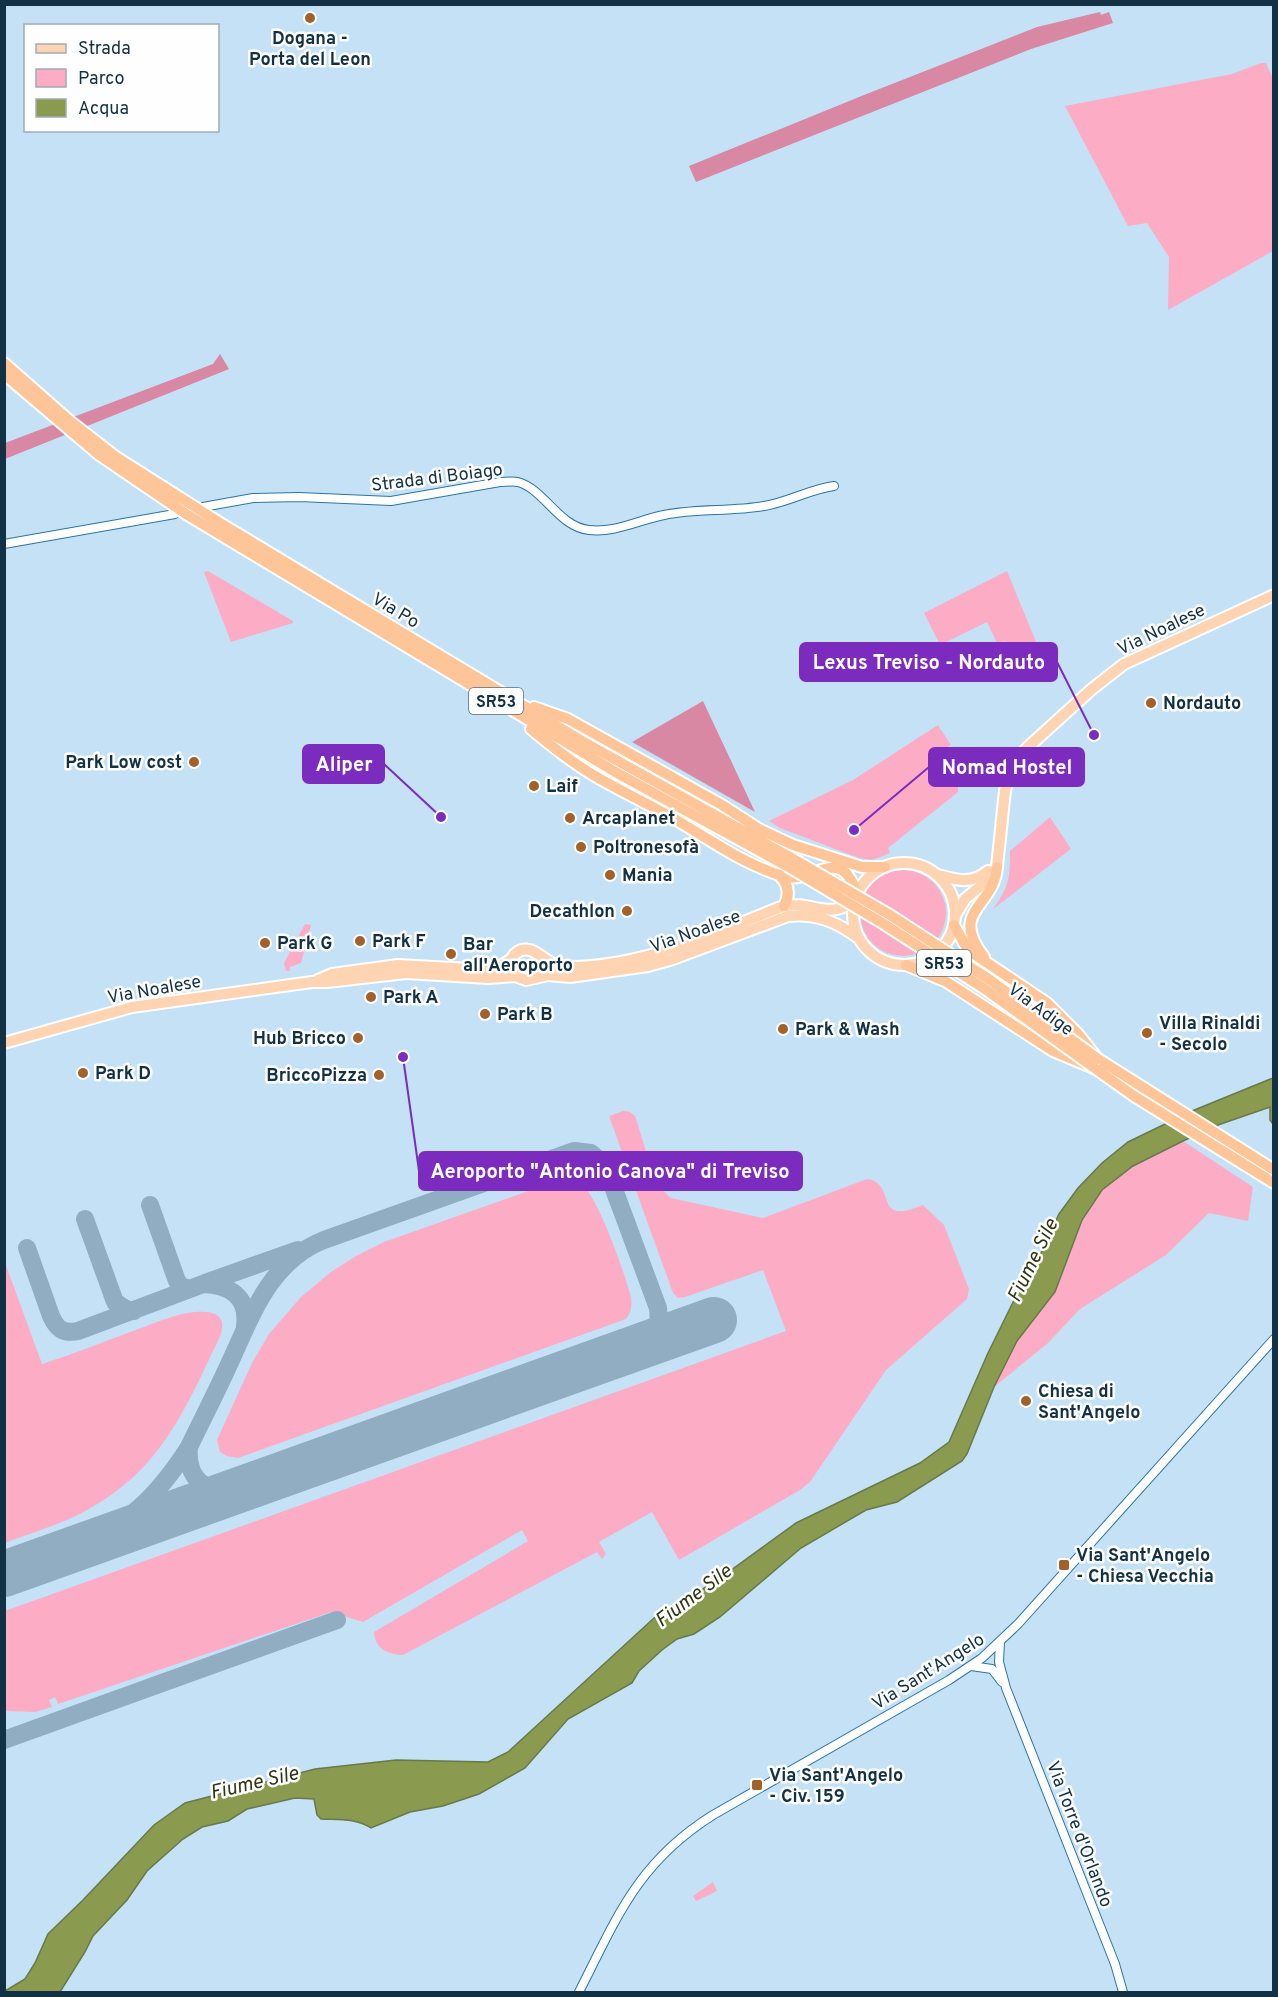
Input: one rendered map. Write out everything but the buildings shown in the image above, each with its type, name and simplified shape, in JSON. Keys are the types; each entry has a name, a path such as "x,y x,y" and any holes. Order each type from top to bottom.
{"highway":[{"name":"Via Po","path":"4,363 116,457 234,532 617,773 789,861"},
{"name":"Via Po","path":"4,374 98,454 186,514 506,702"},
{"path":"506,702 568,719 722,804 759,829 793,845 862,867 885,867"},
{"path":"506,702 553,747 590,773 664,813 738,858 780,876 794,879 832,867 843,870 851,877 856,897"},
{"name":"Via Adige","path":"789,861 1097,1064 1274,1170"},
{"path":"988,962 974,944 970,929 975,909 996,880 997,867"},
{"path":"780,876 788,888 784,906"},
{"path":"955,921 968,950 1047,1003 1078,1034 1097,1064"},
{"path":"906,965 945,981 1053,1050 1097,1064"},
{"name":"Via Adige","path":"1097,1064 1134,1096 1274,1183"}],"main road":[{"name":"Via Noalese","path":"997,867 1003,798 1014,763 1027,748 1124,664 1274,595"},
{"path":"885,867 903,863 914,864 937,875 958,881 976,879 991,868 995,852 1001,788 1005,775 1014,763"},
{"name":"Via Noalese","path":"538,956 551,964 564,968 644,958 666,952 784,906 799,905 835,911 856,897 868,878 885,867"},
{"path":"906,965 920,963 932,957 942,948 950,937 965,899 989,879 997,867"},
{"path":"937,875 951,894 955,921"},
{"path":"856,897 853,920 860,939"},
{"name":"Via Noalese","path":"534,977 551,975 570,977 648,966 788,915 812,916 831,921 860,939 874,957 881,961 906,965"},
{"path":"530,950 538,956 540,969 534,977 526,980 515,976 511,968 512,959 516,953 530,950"},
{"name":"Via Noalese","path":"312,982 332,974 398,965 489,970 512,959"},
{"name":"Via Noalese","path":"4,1043 132,1007 312,982 411,973 488,978 515,976"}],"street":[{"name":"Strada di Boiago","path":"202,507 253,498 299,497 391,501 500,482 518,482 529,488 577,527 585,530 602,530 684,512 763,507 823,487 834,486"},
{"path":"4,544 175,514"},
{"name":"Via Sant'Angelo","path":"579,1992 633,1890 652,1865 685,1834 713,1815 971,1666 987,1654 1057,1582 1274,1339"},
{"name":"Via Torre d'Orlando","path":"1000,1642 999,1662 1006,1688 1110,1953 1123,1992"},
{"path":"987,1654 999,1662"},
{"name":"Via Torre d'Orlando","path":"987,1654 989,1662 1006,1688"},
{"path":"971,1666 986,1666 995,1671"}],"green space":[{"path":"1266,63 1273,79 1273,251 1168,310 1169,257 1147,223 1128,226 1065,106 1232,74"},
{"path":"208,571 293,623 231,642 204,572"},
{"path":"1007,571 1043,659 1018,671 1005,641 997,643 987,622 940,645 924,613"},
{"path":"938,725 951,745 942,750 958,784 958,792 888,848 890,853 872,860 859,858 780,828 769,821 853,780"},
{"path":"1050,817 1071,849 993,909 1008,882 1010,851"},
{"path":"903,870 919,874 933,883 942,897 946,913 942,929 933,943 919,952 903,956 887,952 873,943 864,929 860,913 864,897 873,883 887,874"},
{"path":"305,924 311,925 301,963 290,967 290,971 286,971 284,963"},
{"path":"623,1111 635,1116 654,1173 671,1198 763,1218 867,1179 880,1185 893,1210 905,1211 923,1205 944,1225 969,1289 967,1299 886,1370 810,1482 679,1560 652,1512 599,1542 606,1554 602,1559 597,1552 403,1655 382,1649 374,1632 528,1541 522,1530 363,1622 331,1612 58,1704 55,1697 49,1700 52,1707 35,1712 5,1711 5,1611 786,1331 763,1270 685,1297 678,1298 673,1293 609,1116"},
{"path":"1183,1141 1253,1187 1248,1221 1209,1213 1166,1255 1080,1309 1048,1343 994,1387 1017,1341 1055,1292 1082,1220 1102,1190 1133,1166"},
{"path":"562,1182 576,1183 584,1187 597,1207 624,1273 631,1298 631,1309 626,1319 238,1458 220,1452 217,1440 252,1363 269,1334 301,1297 331,1272 384,1242 540,1187"},
{"path":"4,1260 42,1364 183,1314 211,1313 222,1321 222,1331 218,1342 190,1398 178,1420 150,1460 132,1478 89,1509 5,1543"},
{"path":"713,1882 717,1891 696,1901 693,1896"}],"shaded area":[{"path":"1100,12 1101,15 1109,12 1113,23 1031,49 696,182 689,166 1037,27"},
{"path":"220,354 229,369 5,459 5,443 213,364"},
{"path":"703,701 755,812 632,742"}],"water":[{"name":"Fiume Sile","path":"1273,1078 1273,1124 1270,1120 1270,1107 1215,1126 1133,1166 1102,1190 1082,1220 1055,1292 1017,1341 962,1461 897,1502 866,1510 801,1548 720,1617 694,1634 677,1639 662,1650 639,1671 632,1683 568,1719 525,1768 479,1794 443,1806 410,1812 371,1828 353,1821 321,1819 317,1815 314,1799 295,1798 247,1809 228,1821 202,1827 183,1839 147,1871 127,1900 93,1936 60,1992 5,1992 25,1979 48,1934 154,1825 185,1803 315,1769 396,1760 488,1762 508,1752 654,1618 716,1581 796,1523 920,1463 949,1442 988,1353 1021,1286 1041,1253 1059,1214 1078,1188 1102,1163 1128,1142 1192,1111"}],"taxiway":[{"path":"189,1447 256,1306 277,1275 290,1261 306,1249 324,1240 574,1151 591,1153 605,1165 658,1308 658,1324 654,1334 631,1349"},
{"path":"150,1205 177,1281 181,1286 189,1289"},
{"path":"85,1219 115,1302 134,1311"},
{"path":"27,1248 51,1316 58,1327 64,1331 78,1331 203,1284 221,1287 235,1294 244,1307 245,1326"},
{"path":"205,1283 298,1250"},
{"path":"70,1551 108,1531 138,1509 164,1482 189,1447 191,1469 201,1483 217,1490 239,1491"},
{"path":"4,1740 337,1620"}],"runway":[{"path":"4,1574 714,1320"}],"place":[{"name":"Dogana - Porta del Leon","path":"310,18"},
{"name":"Nordauto","path":"1151,703"},
{"name":"Lexus Treviso - Nordauto","path":"1094,735"},
{"name":"Park Low cost","path":"194,762"},
{"name":"Laif","path":"534,786"},
{"name":"Aliper","path":"441,817"},
{"name":"Arcaplanet","path":"570,818"},
{"name":"Nomad Hostel","path":"854,830"},
{"name":"Poltronesofà","path":"581,847"},
{"name":"Mania","path":"610,875"},
{"name":"Decathlon","path":"627,911"},
{"name":"Park F","path":"360,941"},
{"name":"Park G","path":"265,943"},
{"name":"Bar all'Aeroporto","path":"451,954"},
{"name":"Park A","path":"371,997"},
{"name":"Park B","path":"485,1014"},
{"name":"Park & Wash","path":"783,1029"},
{"name":"Villa Rinaldi - Secolo","path":"1147,1033"},
{"name":"Hub Bricco","path":"358,1038"},
{"name":"Aeroporto \"Antonio Canova\" di Treviso","path":"403,1057"},
{"name":"Park D","path":"83,1073"},
{"name":"BriccoPizza","path":"379,1075"},
{"name":"Chiesa di Sant'Angelo","path":"1026,1401"},
{"name":"Via Sant'Angelo - Chiesa Vecchia","path":"1064,1565"},
{"name":"Via Sant'Angelo - Civ. 159","path":"757,1785"}]}
